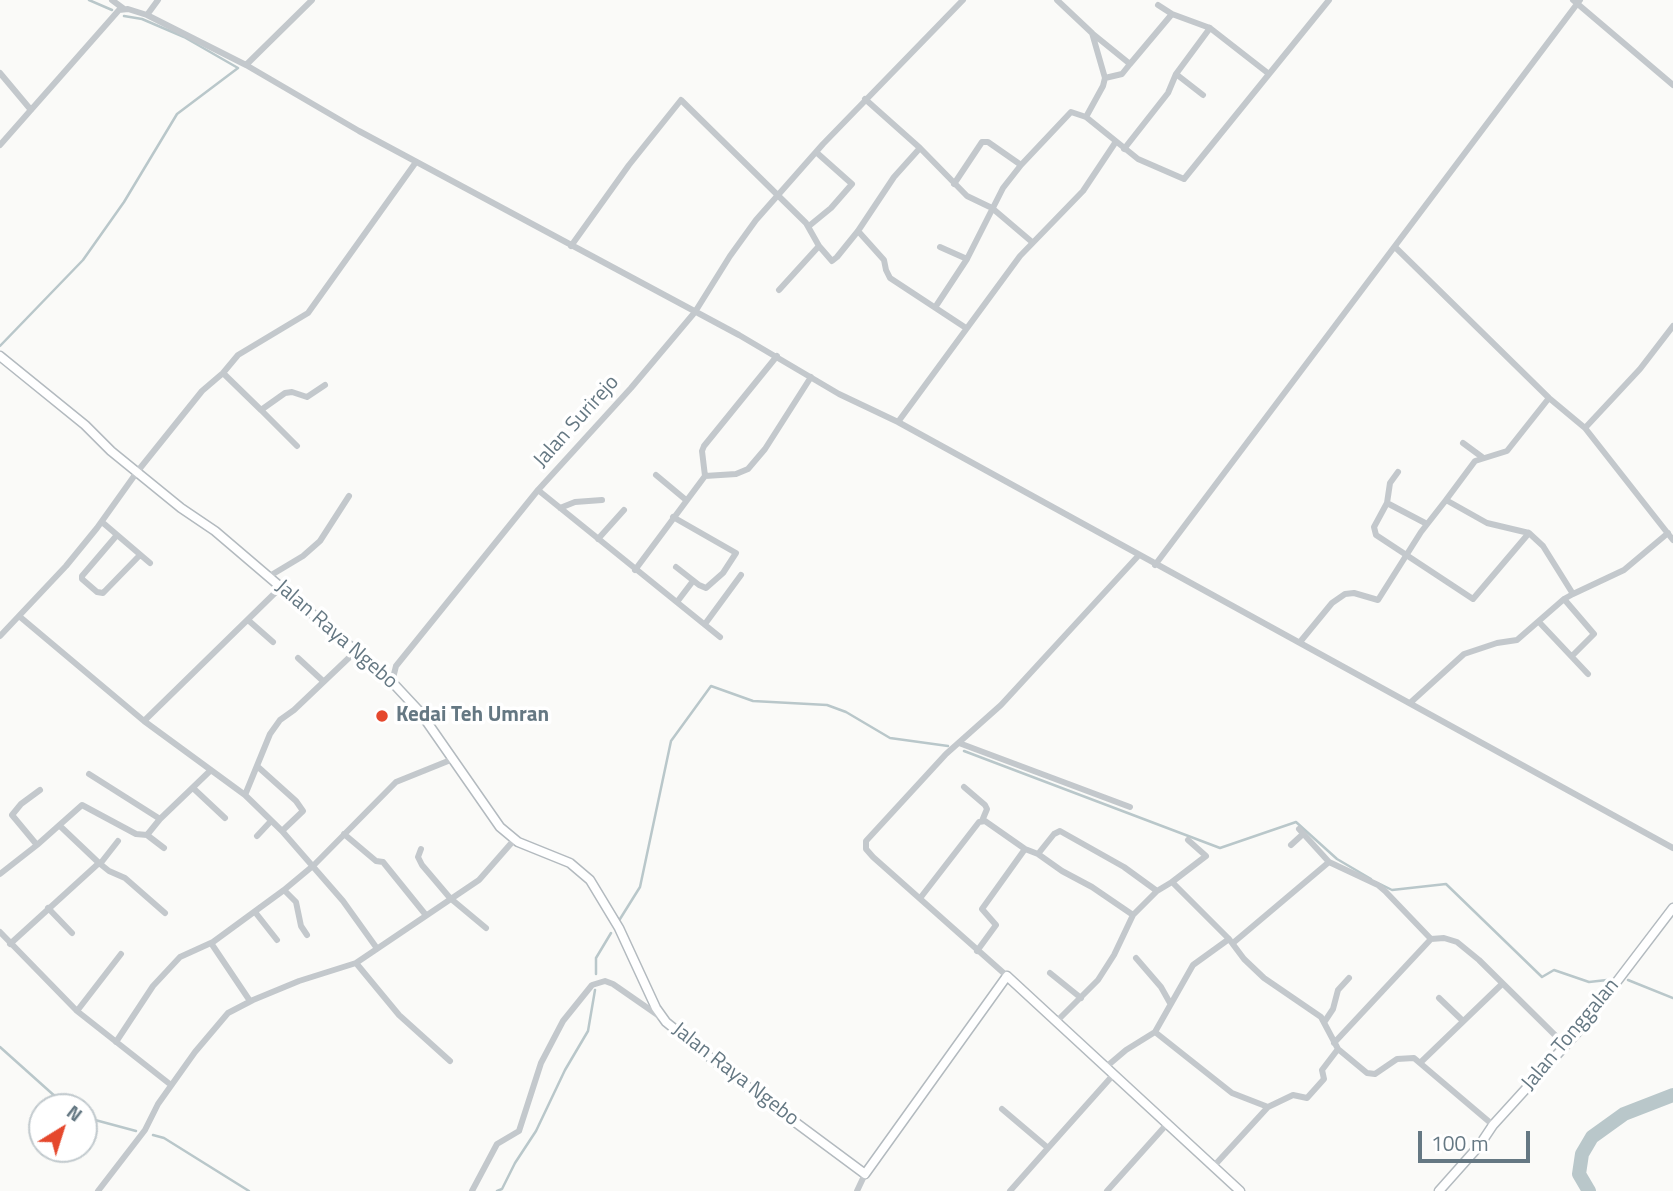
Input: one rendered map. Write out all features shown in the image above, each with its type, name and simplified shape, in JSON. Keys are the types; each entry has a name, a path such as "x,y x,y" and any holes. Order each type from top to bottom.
{"street":[{"path":"112,0 124,9 148,15 246,65 416,162 777,356 871,411 898,422 1673,848"},
{"path":"148,15 158,0"},
{"path":"246,65 312,0"},
{"name":"Jalan Surirejo","path":"392,682 396,666 538,490 631,388 695,312 756,220 865,99 963,0"},
{"path":"1057,0 1130,64"},
{"path":"936,306 968,259 1003,188 1071,112 1086,117 1138,159 1184,179 1329,0"},
{"path":"1155,565 1577,1 1673,85"},
{"path":"1158,5 1210,28 1269,74"},
{"path":"0,145 115,14 124,9"},
{"path":"1105,78 1122,74 1172,13"},
{"path":"1124,149 1168,93 1176,74 1210,28"},
{"path":"1086,117 1105,78 1092,33"},
{"path":"0,73 31,110"},
{"path":"1176,74 1203,95"},
{"path":"865,99 920,148 967,196 992,208 1032,242"},
{"path":"571,246 629,165 681,100 809,226 819,246 832,261 858,232 894,177 920,148"},
{"path":"954,184 982,142 988,142 1021,165"},
{"path":"898,422 1032,242 1083,191 1115,143"},
{"path":"809,226 831,208 852,184 816,152"},
{"path":"0,636 66,566 202,391 223,373 238,355 308,313 416,162"},
{"path":"858,232 884,260 890,278 967,328"},
{"path":"779,290 819,246"},
{"path":"940,247 968,259"},
{"path":"1395,247 1549,398 1585,428 1673,540"},
{"path":"1585,428 1640,369 1673,326"},
{"name":"Jalan Raya Ngebo","path":"0,356 181,508 215,531 392,682 420,712 500,827 514,840 570,863 590,880 619,928 656,1008 666,1021 733,1076 865,1174"},
{"path":"635,569 705,476 702,451 704,446 777,356"},
{"path":"223,373 298,446"},
{"path":"705,476 736,474 748,469 765,449 811,377"},
{"path":"261,410 285,393 292,392 307,397 325,385"},
{"path":"1300,642 1332,603 1345,594 1354,593 1378,600 1427,524 1466,471 1482,457 1507,451 1549,398"},
{"path":"1463,443 1482,457"},
{"path":"1398,472 1390,483 1387,503 1374,531 1380,540 1473,599 1529,533"},
{"path":"656,475 686,500"},
{"path":"538,490 720,637"},
{"path":"268,577 303,556 320,541 349,496"},
{"path":"560,508 575,502 602,500"},
{"path":"1446,500 1487,523 1529,533 1543,546 1573,594"},
{"path":"1387,503 1427,524"},
{"path":"598,539 624,510"},
{"path":"673,517 736,553 710,587 703,588 676,567"},
{"path":"102,522 150,563"},
{"path":"1410,703 1464,654 1497,643 1517,640 1564,600 1624,570 1668,533"},
{"path":"117,535 82,579 97,592 103,593 140,555"},
{"path":"1139,555 1001,705 959,743 866,841 866,849 1240,1191"},
{"path":"705,624 741,575"},
{"path":"677,602 693,581"},
{"path":"144,722 280,587"},
{"path":"1564,600 1594,634 1572,656"},
{"path":"19,617 144,722 245,795 314,865 376,947"},
{"path":"248,620 273,642"},
{"path":"1539,622 1588,674"},
{"path":"245,795 270,734 280,720 355,652"},
{"path":"298,658 323,681"},
{"path":"378,671 396,666"},
{"path":"959,743 1130,807"},
{"path":"116,1042 162,974 184,954 211,943 284,890 314,865 396,782 453,759"},
{"path":"257,766 296,801 303,811 282,831"},
{"path":"147,835 160,818 211,770"},
{"path":"89,774 160,818"},
{"path":"920,897 982,821 987,809 984,803 964,787"},
{"path":"193,788 225,818"},
{"path":"37,845 12,815 21,804 40,790"},
{"path":"0,874 82,805 136,834 147,835 164,848"},
{"path":"257,836 271,821"},
{"path":"982,821 991,824 1026,849 1092,887 1133,915"},
{"path":"60,826 109,872 125,878 165,913"},
{"path":"1038,854 1054,834 1060,831 1124,867 1157,891"},
{"path":"1291,845 1301,831 1328,862 1377,885 1431,939"},
{"path":"344,834 376,861 383,862 425,914"},
{"path":"98,1191 145,1130 171,1085 228,1013 250,1001 315,975 356,962 487,872 514,840"},
{"path":"1056,1022 1098,980 1114,955 1133,915 1157,891 1206,856 1188,840"},
{"path":"10,944 100,863 118,841"},
{"path":"421,849 418,857 422,865 450,898 486,928"},
{"path":"977,951 996,925 982,909 1026,849"},
{"path":"1106,1067 1126,1050 1155,1032 1193,965 1231,941 1328,862"},
{"path":"1172,881 1231,941 1244,960 1325,1021 1336,1046 1359,1068 1372,1075 1397,1059 1408,1057 1421,1062 1493,1125"},
{"path":"284,890 296,902 301,926 307,935"},
{"path":"48,908 72,933"},
{"name":"Jalan Tonggalan","path":"1439,1191 1479,1146 1493,1125 1583,1026 1673,908"},
{"path":"255,912 277,940"},
{"path":"0,932 77,1011 171,1085"},
{"path":"1213,1167 1268,1107 1293,1095 1307,1098 1324,1080 1322,1070 1336,1046 1431,939 1444,937 1457,942 1479,960 1565,1045"},
{"path":"211,943 250,1001"},
{"path":"77,1011 121,954"},
{"path":"1136,958 1161,987 1170,1003"},
{"path":"356,962 399,1015 450,1061"},
{"path":"1049,972 1081,998"},
{"path":"857,1191 865,1174 1007,976"},
{"path":"1325,1021 1333,1009 1338,990 1349,978"},
{"path":"472,1191 497,1144 519,1131 541,1063 563,1021 592,985 605,981 613,984 666,1021"},
{"path":"1421,1062 1502,984"},
{"path":"1439,998 1463,1021"},
{"path":"1155,1032 1232,1093 1268,1107"},
{"path":"1010,1191 1114,1074"},
{"path":"1002,1109 1048,1148"},
{"path":"1107,1191 1167,1124"}],"waterway":[{"path":"89,0 112,10"},
{"path":"0,346 83,260 124,202 177,114 238,68 184,37 142,19 124,16"},
{"path":"620,919 640,887 671,741 711,686 753,701 827,705 846,712 890,738 948,746"},
{"path":"964,751 1220,848 1296,822 1337,859 1371,879"},
{"path":"1380,884 1392,890 1446,884 1542,977 1554,970 1589,982 1607,980"},
{"path":"596,974 596,958 611,933"},
{"path":"1628,980 1673,998"},
{"path":"497,1191 502,1189 536,1131 565,1070 588,1031 595,990"},
{"path":"0,1047 51,1093"},
{"path":"1589,1191 1579,1174 1582,1154 1592,1137 1624,1114 1673,1095"},
{"path":"98,1121 136,1131"},
{"path":"153,1135 164,1138 249,1191"}],"place":[{"name":"Kedai Teh Umran","path":"382,716"}]}
